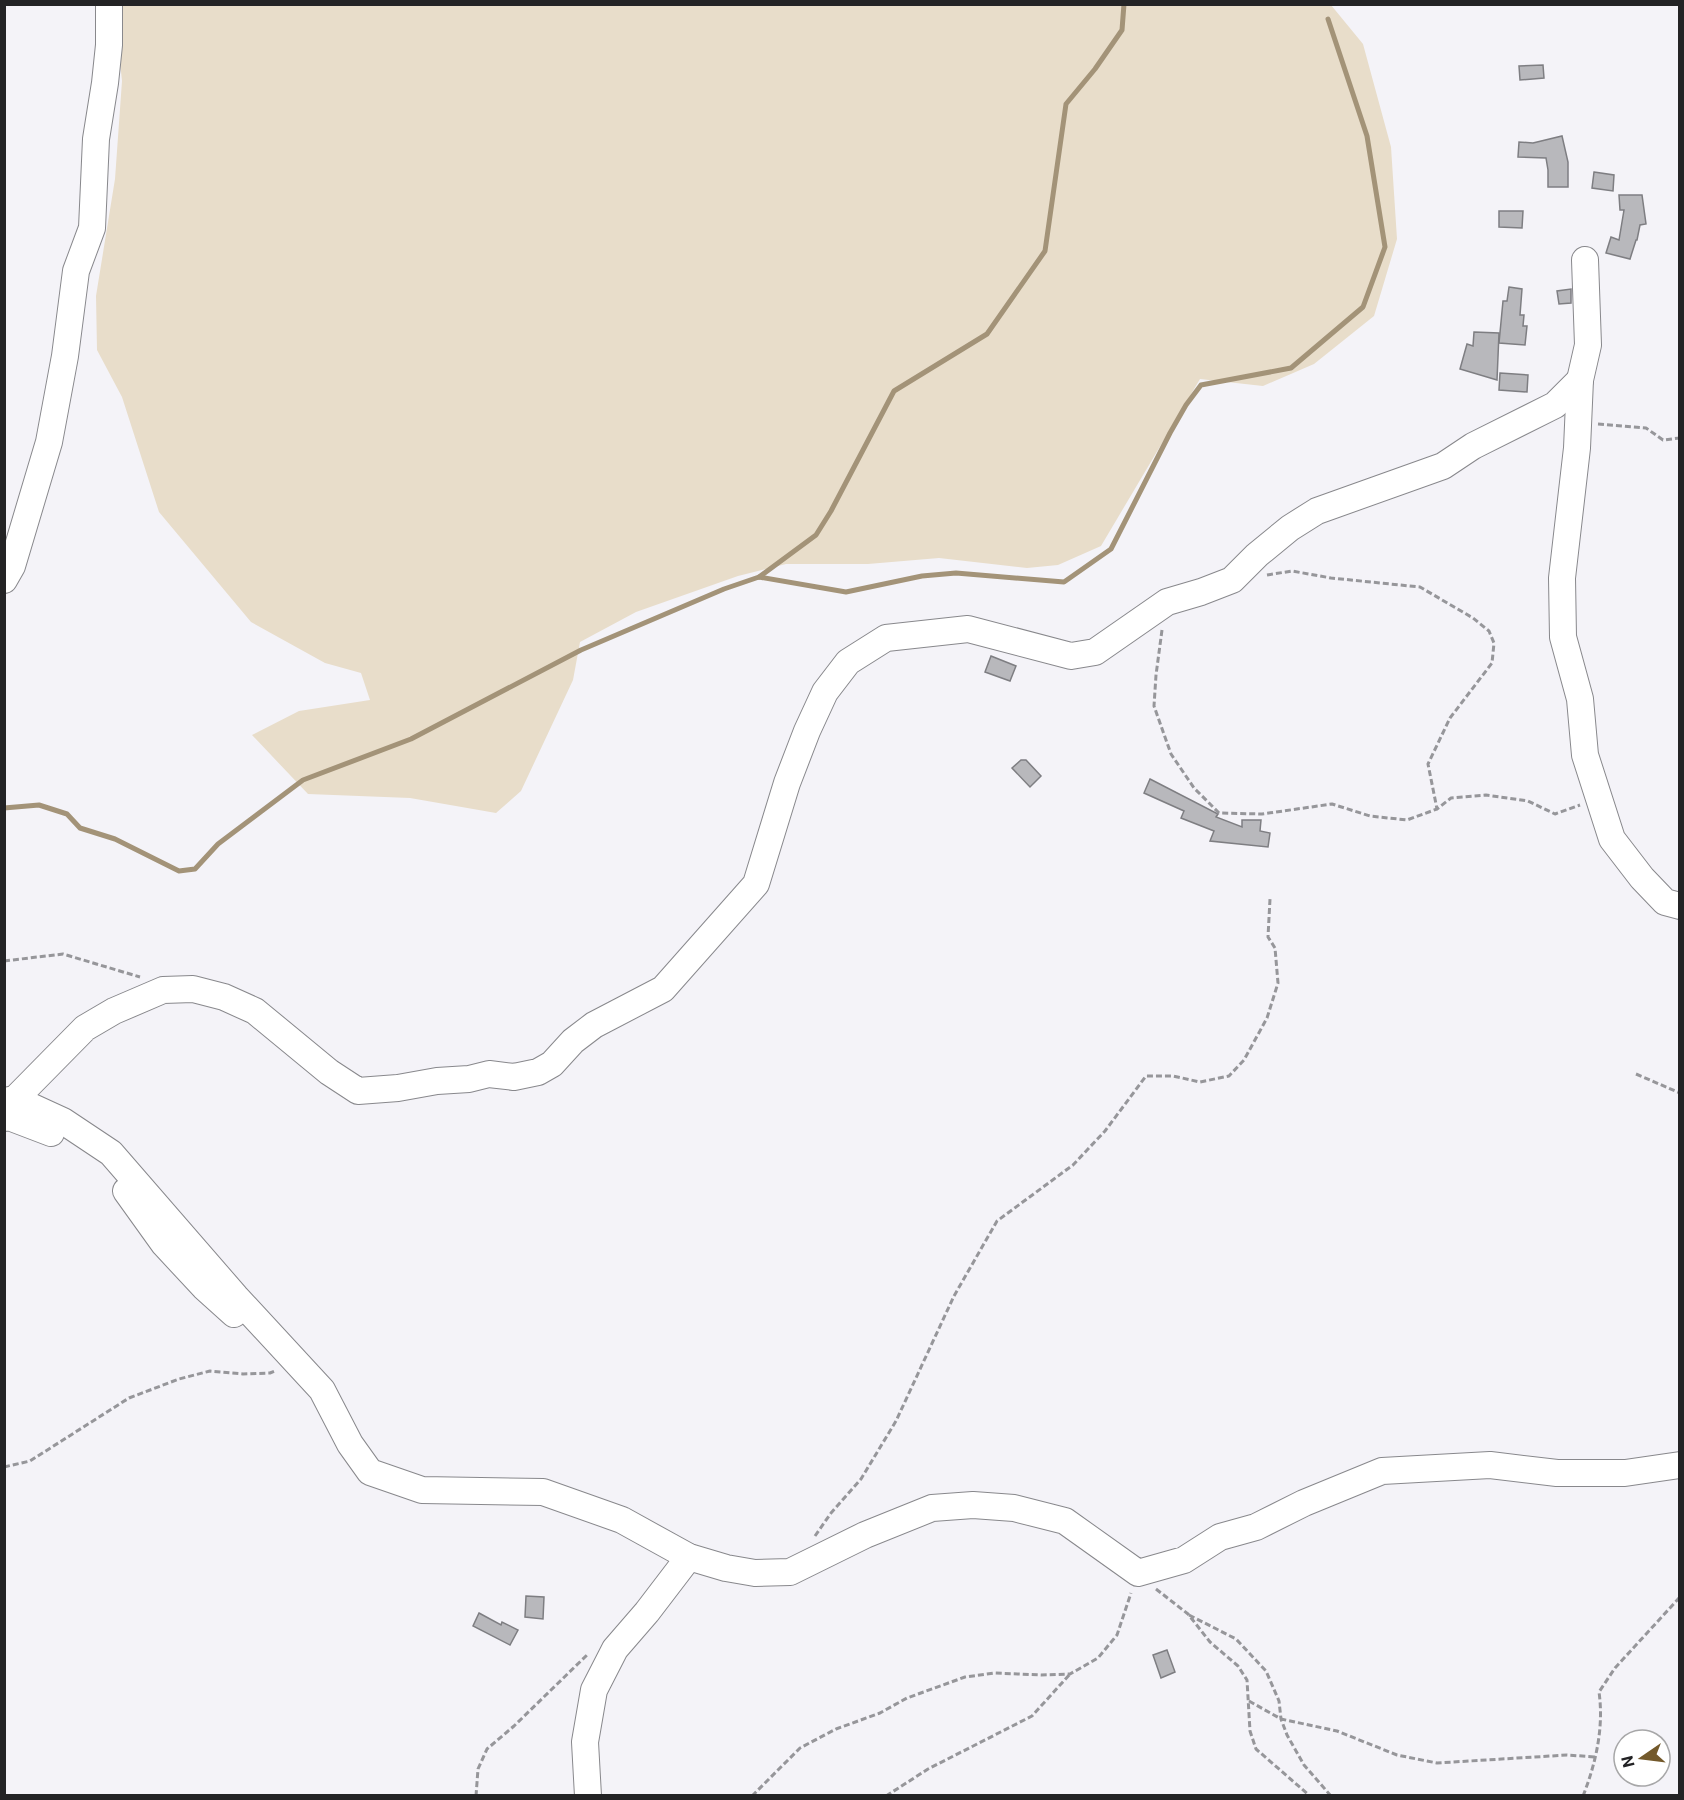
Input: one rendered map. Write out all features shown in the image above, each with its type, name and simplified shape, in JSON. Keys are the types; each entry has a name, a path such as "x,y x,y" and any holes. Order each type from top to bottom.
{"street":[{"path":"4,580 12,566 49,442 65,356 76,272 92,228 96,140 109,45 109,4"},
{"path":"1585,260 1588,345 1580,380 1577,448 1562,578 1563,637 1580,699 1585,755 1612,839 1642,878 1665,902 1680,906"},
{"path":"1580,380 1555,405 1473,446 1443,466 1317,511 1290,528 1232,579 1201,592 1167,602 1095,652 1071,656 968,628 886,638 848,662 825,692 807,730 756,884 663,989 594,1025 573,1041 552,1064 538,1072 514,1077 489,1074 469,1079 358,1091 329,1072 255,1011 224,997 193,989 163,990 114,1011 85,1028 8,1106 63,1121 111,1153 322,1390 350,1444 370,1472 422,1490 543,1492 622,1520 689,1557 726,1568 755,1573 790,1572 865,1535 932,1508 973,1504 1014,1508 1065,1521 1138,1573 1184,1560 1221,1537 1256,1527 1304,1503 1382,1470 1490,1465 1557,1473 1626,1473 1680,1465"},
{"path":"588,1796 585,1742 594,1690 615,1649 689,1557"}],"path":[{"path":"1232,579 1292,571 1331,578 1420,587 1473,618 1489,631 1494,643 1492,663 1450,718 1428,764 1437,809"},
{"path":"1167,602 1156,675 1154,706 1171,754 1194,788 1219,813 1262,813 1332,804 1370,816 1407,820 1437,809 1451,798 1486,795 1528,801 1555,814 1599,800"},
{"path":"810,1542 831,1513 861,1479 896,1421 954,1296 997,1221 1073,1165 1106,1131 1146,1076 1173,1076 1200,1082 1229,1076 1244,1060 1267,1018 1278,982 1275,948 1268,937 1270,899"},
{"path":"4,961 63,954 151,980 163,990"},
{"path":"1636,1074 1680,1093"},
{"path":"4,1467 30,1461 129,1398 178,1379 210,1371 243,1374 270,1373 295,1360"},
{"path":"886,1796 928,1769 1032,1716 1070,1674 1098,1658 1117,1635 1138,1573 1188,1614 1236,1639 1266,1671 1279,1701 1281,1719 1304,1765 1331,1796"},
{"path":"1582,1796 1596,1757 1602,1714 1599,1692 1615,1668 1680,1597"},
{"path":"1188,1614 1210,1642 1238,1666 1247,1680 1250,1731 1256,1749 1310,1796"},
{"path":"476,1796 478,1769 487,1749 588,1654"},
{"path":"752,1796 800,1748 836,1729 880,1713 907,1698 964,1677 995,1673 1070,1674"},
{"path":"1249,1701 1281,1719 1336,1731 1397,1755 1437,1762 1567,1755 1596,1757"}],"shaded area":[{"path":"119,5 1331,5 1363,44 1391,147 1397,239 1374,316 1314,364 1263,386 1200,379 1101,546 1058,565 1027,568 939,558 868,564 786,564 738,576 636,612 580,642 573,680 521,791 496,813 410,798 308,794 252,735 299,711 370,700 361,673 325,663 251,622 159,512 122,397 97,350 96,296 115,179 122,81 116,25"}],"building":[{"path":"1543,65 1544,78 1520,80 1519,66"},
{"path":"1562,136 1568,162 1568,187 1548,187 1546,158 1518,157 1519,142 1533,143"},
{"path":"1594,172 1614,175 1613,191 1592,188"},
{"path":"1619,195 1642,195 1646,224 1640,225 1630,259 1606,253 1611,237 1619,240 1624,210 1620,210"},
{"path":"1499,211 1523,211 1522,228 1499,227"},
{"path":"1509,287 1522,289 1520,315 1524,315 1523,326 1527,326 1525,345 1499,343 1503,301 1507,301"},
{"path":"1571,289 1571,303 1559,304 1557,291"},
{"path":"1474,332 1499,333 1497,380 1460,369 1467,344 1473,346"},
{"path":"1500,373 1528,375 1527,392 1499,390"},
{"path":"991,656 1016,666 1010,681 985,672"},
{"path":"1021,760 1026,760 1041,776 1030,787 1012,768"},
{"path":"1150,779 1218,814 1216,817 1242,827 1242,820 1261,820 1260,831 1270,833 1268,847 1210,841 1214,831 1181,818 1184,811 1144,793"},
{"path":"526,1596 544,1597 543,1619 525,1617"},
{"path":"479,1613 501,1625 502,1622 518,1630 510,1645 473,1626"},
{"path":"1167,1650 1175,1672 1161,1678 1153,1655"}],"waterway":[{"path":"759,577 816,535 894,391 987,334 1045,251 1066,104 1095,69 1122,30 1124,4"},
{"path":"4,808 39,805 67,814 80,828 115,839 179,871 195,869 218,844 303,780 411,739 581,650 724,589 759,577 846,592 922,576 956,573 1064,582 1111,549 1170,433 1201,385 1291,368 1363,307 1385,247 1367,136 1328,19"}]}
